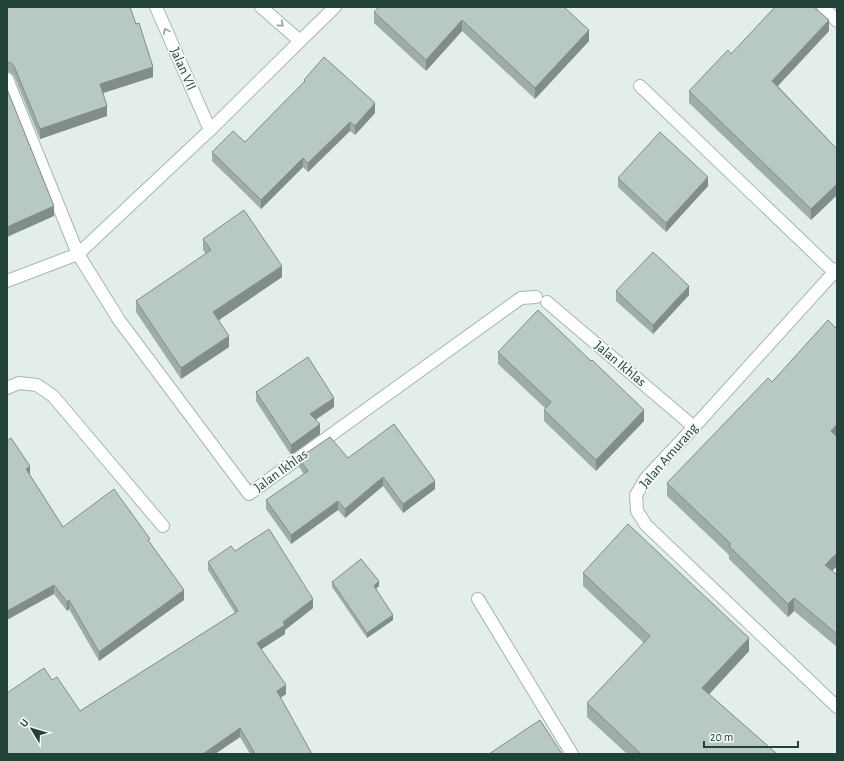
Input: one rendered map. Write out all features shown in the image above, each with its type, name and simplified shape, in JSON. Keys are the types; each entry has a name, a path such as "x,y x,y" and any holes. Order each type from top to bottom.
{"street":[{"name":"Jalan VII","path":"156,7 210,130"},
{"path":"261,7 300,41"},
{"path":"7,281 78,254 210,130 335,7"},
{"path":"823,7 837,21"},
{"path":"7,80 78,254"},
{"path":"640,86 836,271"},
{"name":"Jalan Ikhlas","path":"78,254 119,320 249,494 521,298 536,297"},
{"name":"Jalan Amurang","path":"836,271 646,478 636,495 637,511 646,525 837,707"},
{"name":"Jalan Ikhlas","path":"547,302 694,427"},
{"path":"7,388 19,383 36,385 53,396 163,526"},
{"path":"478,599 572,754"}],"building":[{"path":"7,7 130,7 136,24 139,23 153,67 100,84 107,106 40,129 14,66 7,62"},
{"path":"379,7 564,7 589,30 535,88 462,20 426,60 374,12"},
{"path":"775,7 814,7 829,20 772,81 837,149 837,184 811,209 689,91 728,50 731,54"},
{"path":"324,57 375,103 355,126 350,122 308,163 303,158 261,200 212,152 233,131 245,142 305,81 304,80"},
{"path":"7,89 54,206 7,227"},
{"path":"660,132 708,177 666,223 618,178"},
{"path":"244,210 282,266 213,312 229,336 181,368 136,301 211,250 203,239"},
{"path":"653,252 689,286 653,325 616,291"},
{"path":"538,310 644,410 596,460 544,410 551,402 498,352"},
{"path":"828,320 837,329 837,424 831,431 837,437 837,553 825,565 837,575 837,634 794,598 788,604 729,546 731,544 667,483 768,378 772,382"},
{"path":"308,357 334,398 310,414 320,424 291,445 256,392"},
{"path":"394,424 435,481 403,504 383,477 345,509 338,501 291,535 266,500 308,471 299,458 330,437 348,458"},
{"path":"11,438 30,466 26,469 63,527 114,489 184,590 99,652 69,600 67,602 54,585 7,611 7,441"},
{"path":"628,524 749,638 702,688 777,754 641,754 587,703 650,636 583,573"},
{"path":"269,529 313,599 283,622 285,625 257,643 286,685 277,691 312,754 255,754 240,728 203,754 7,754 7,693 44,668 52,680 57,677 80,711 238,611 208,562 231,546 235,551"},
{"path":"361,559 379,581 374,586 393,615 367,633 332,582"},
{"path":"540,720 562,754 489,754"}]}
